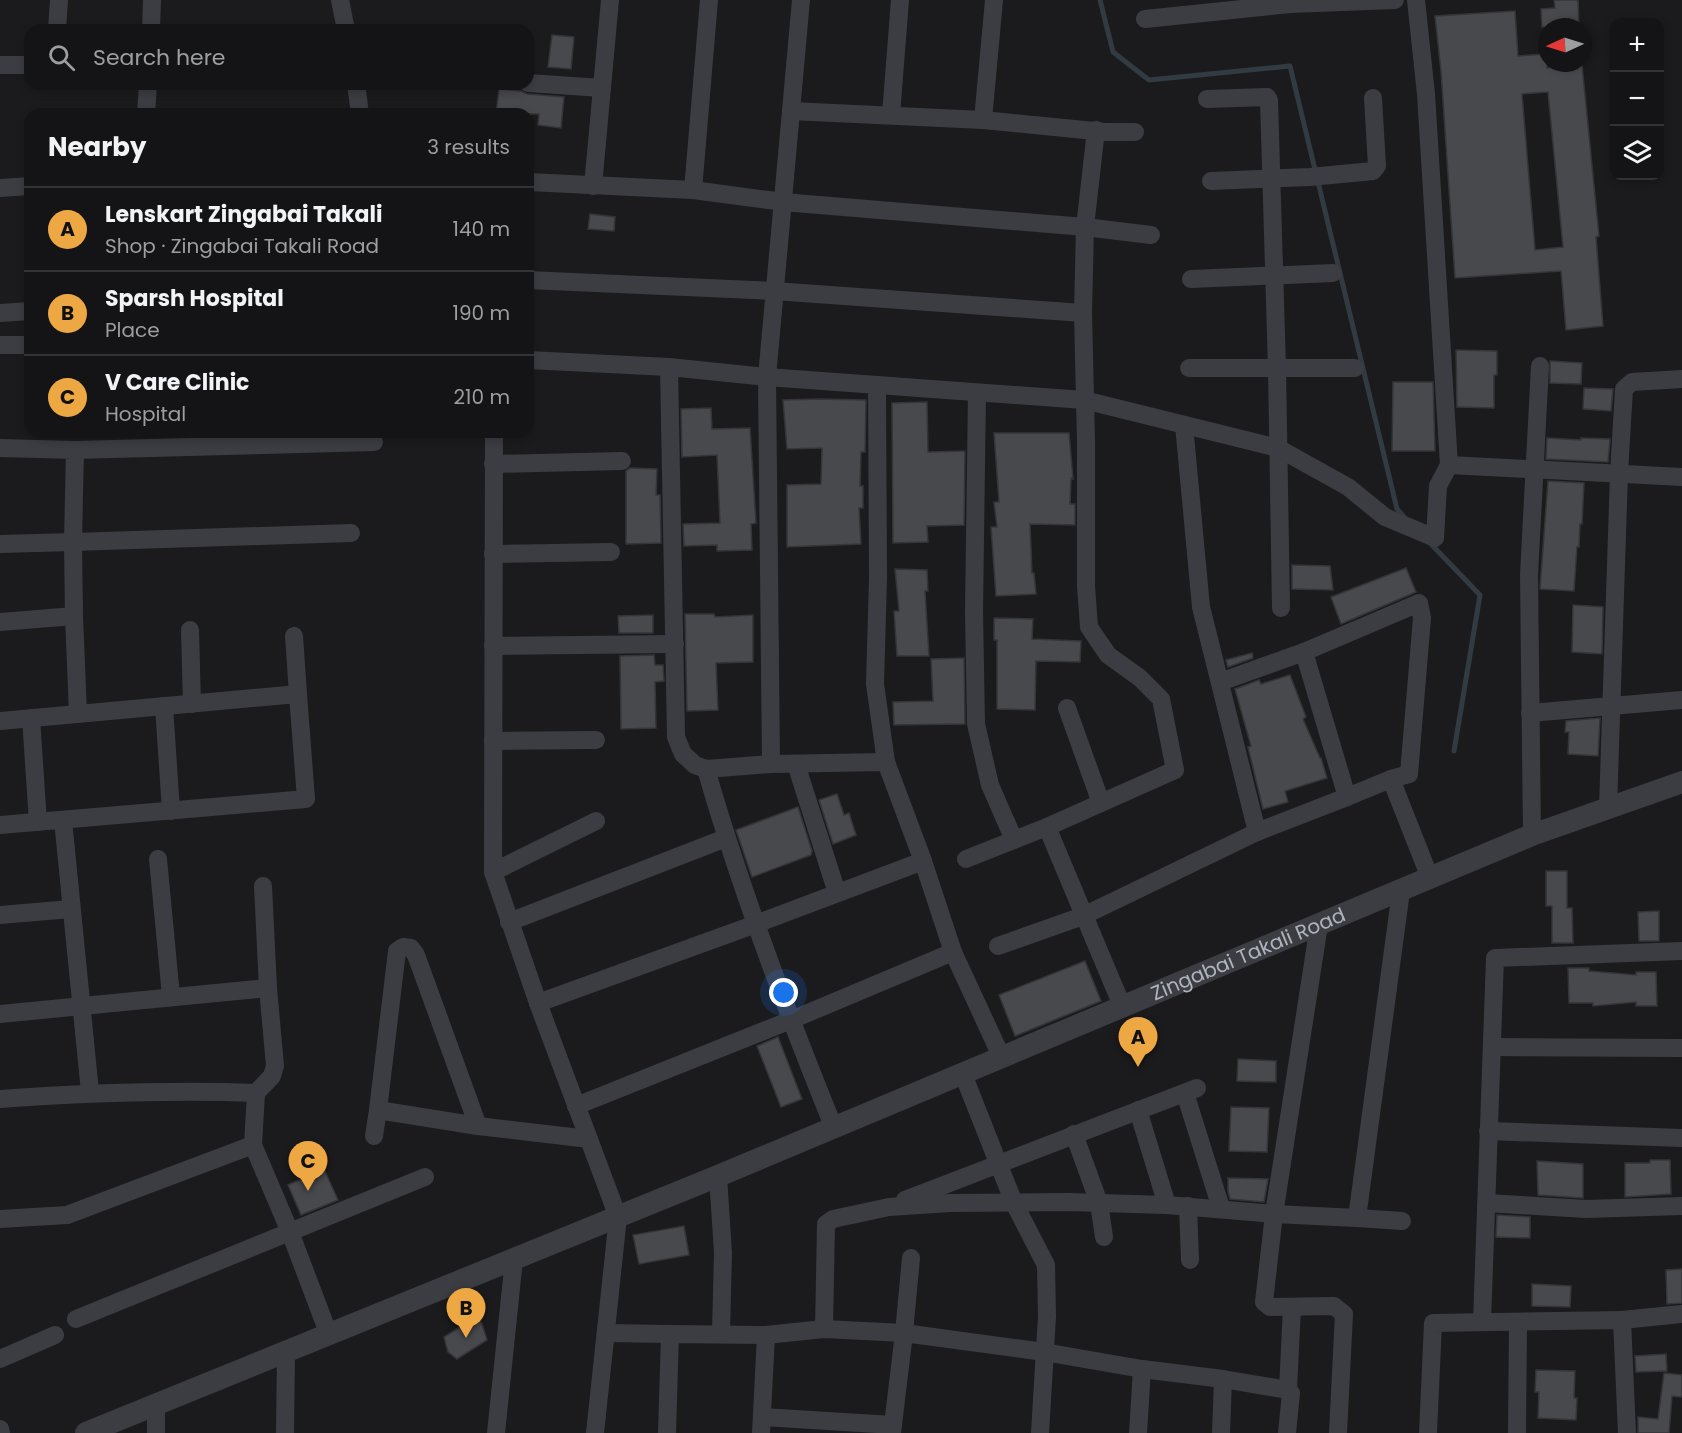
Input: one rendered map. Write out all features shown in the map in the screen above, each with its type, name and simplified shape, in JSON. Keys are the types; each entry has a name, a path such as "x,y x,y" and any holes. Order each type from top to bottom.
{"street":[{"path":"57,24 58,0"},
{"path":"151,24 152,0"},
{"path":"340,0 345,24"},
{"path":"593,186 609,0"},
{"path":"693,190 709,0"},
{"path":"771,764 767,378 801,0"},
{"path":"891,115 900,0"},
{"path":"983,120 994,0"},
{"path":"1145,19 1290,2 1395,0"},
{"path":"534,360 669,367 767,378 1084,400 1278,448 1348,487 1385,517 1435,538 1438,486 1449,465 1426,94 1416,0"},
{"path":"0,65 24,65"},
{"path":"534,82 602,88"},
{"path":"146,108 148,90"},
{"path":"357,90 359,108"},
{"path":"1207,99 1267,97 1269,100 1281,608"},
{"path":"1210,181 1310,177 1373,171 1377,166 1373,98"},
{"path":"791,111 983,120 1105,132 1136,132"},
{"path":"966,859 1047,827 1174,770 1161,699 1140,678 1108,655 1089,627 1086,586 1083,313 1085,226 1096,130"},
{"path":"534,182 693,190 783,202 1085,226 1151,235"},
{"path":"0,188 24,186"},
{"path":"1191,279 1333,273"},
{"path":"534,279 774,291 1083,313"},
{"path":"0,313 24,311"},
{"path":"0,345 24,345"},
{"path":"1532,835 1529,575 1540,366"},
{"path":"669,367 676,737 683,754 695,765 706,769 771,764 886,762"},
{"path":"1189,368 1355,368"},
{"path":"1608,808 1610,707 1624,390 1632,382 1682,379"},
{"path":"877,386 878,578 875,684 886,762 953,952 1002,1058"},
{"path":"977,393 974,612 976,724 990,785 1014,840"},
{"path":"1184,425 1201,607 1257,832"},
{"path":"494,438 492,872 618,1217 595,1433"},
{"path":"0,448 75,450 374,442"},
{"path":"75,450 73,542 78,714"},
{"path":"494,464 622,461"},
{"path":"1449,465 1682,477"},
{"path":"0,544 351,533"},
{"path":"493,554 611,552"},
{"path":"998,946 1083,916 1257,832 1409,774 1422,618 1419,603 1304,652 1220,682"},
{"path":"0,622 74,616"},
{"path":"190,630 192,704"},
{"path":"0,825 306,799 294,636"},
{"path":"493,646 675,644"},
{"path":"1304,652 1347,798"},
{"path":"0,721 298,694"},
{"path":"1530,712 1682,700"},
{"path":"164,706 171,811"},
{"path":"1067,708 1101,803"},
{"path":"31,718 38,822"},
{"path":"493,741 596,740"},
{"path":"796,764 837,893"},
{"path":"706,769 726,838 756,924 834,1128"},
{"path":"1391,779 1430,878"},
{"name":"Zingabai Takali Road","path":"86,1433 718,1176 1532,835 1682,782"},
{"path":"63,820 90,1092"},
{"path":"492,872 596,821"},
{"path":"1047,827 1123,1008"},
{"path":"509,922 726,838"},
{"path":"158,859 171,996"},
{"path":"538,1003 922,861"},
{"path":"263,886 275,1066 272,1076 256,1093 253,1145 290,1232 329,1335"},
{"path":"1357,1218 1401,891"},
{"path":"0,915 71,909"},
{"path":"1319,925 1274,1214 1264,1302 1270,1307 1334,1306 1344,1314 1338,1433"},
{"path":"374,1136 397,951 403,947 411,948 416,955 478,1125"},
{"path":"1482,1322 1495,958 1682,951"},
{"path":"576,1106 953,952"},
{"path":"0,1014 268,988"},
{"path":"1492,1047 1682,1048"},
{"path":"963,1074 1014,1203 1046,1266 1047,1316 1040,1433"},
{"path":"889,1207 1191,1090 1221,1209"},
{"path":"0,1099 90,1092 256,1093"},
{"path":"378,1110 589,1139"},
{"path":"1138,1110 1167,1205"},
{"path":"1488,1131 1682,1138"},
{"path":"1074,1134 1099,1203 1104,1237"},
{"path":"0,1219 67,1215 253,1145"},
{"path":"718,1176 723,1253 721,1333"},
{"path":"76,1318 425,1177"},
{"path":"824,1329 826,1224 833,1219 889,1207 950,1203 1099,1203 1188,1206 1274,1214 1402,1221"},
{"path":"1487,1203 1586,1209 1682,1206"},
{"path":"1188,1206 1190,1260"},
{"path":"766,1335 761,1425 893,1429 911,1257"},
{"path":"496,1433 514,1259"},
{"path":"1287,1433 1291,1393 1288,1390 1292,1307"},
{"path":"1428,1433 1433,1323 1622,1320 1682,1314"},
{"path":"1622,1320 1627,1433"},
{"path":"1517,1433 1518,1322"},
{"path":"606,1333 766,1335 824,1329 904,1333 1288,1390"},
{"path":"667,1433 670,1334"},
{"path":"0,1359 55,1335"},
{"path":"285,1433 286,1352"},
{"path":"1138,1433 1142,1369"},
{"path":"1221,1433 1223,1379"},
{"path":"156,1405 156,1433"}],"building":[{"path":"1554,0 1578,0 1579,18 1542,18 1541,9 1555,8"},
{"path":"1515,11 1518,56 1538,55 1538,72 1583,72 1599,236 1596,237 1603,326 1566,330 1561,271 1455,278 1435,16","holes":["1548,92 1563,247 1535,250 1522,94"]},
{"path":"552,35 574,37 571,69 548,67"},
{"path":"499,90 564,97 561,128 538,125 539,114 534,114 534,108 497,108"},
{"path":"590,214 615,217 614,231 588,229"},
{"path":"1456,350 1497,351 1494,408 1457,407"},
{"path":"1550,361 1582,363 1581,384 1550,383"},
{"path":"1393,382 1433,382 1435,451 1392,451"},
{"path":"1584,388 1613,389 1611,411 1583,409"},
{"path":"783,400 866,400 865,452 861,452 860,486 863,486 863,508 859,508 861,544 787,547 787,485 821,484 822,448 787,449"},
{"path":"927,402 928,452 965,451 964,525 927,526 928,542 893,543 892,403"},
{"path":"711,408 712,429 750,428 756,523 751,524 752,550 717,551 717,545 684,546 683,524 720,523 717,455 682,457 681,409"},
{"path":"994,433 1069,433 1073,479 1071,478 1070,504 1075,504 1075,525 1030,524 1032,573 1034,573 1036,594 996,596 991,527 997,527 994,502 999,502"},
{"path":"1547,438 1610,439 1608,462 1546,459"},
{"path":"630,468 657,469 656,495 660,495 661,543 626,544 626,471"},
{"path":"1548,481 1584,483 1574,591 1540,589"},
{"path":"1292,565 1330,566 1333,590 1292,589"},
{"path":"1406,568 1416,592 1341,624 1331,597"},
{"path":"895,569 927,570 928,591 925,591 929,656 897,656 894,611 899,611"},
{"path":"1573,605 1603,607 1602,654 1572,652"},
{"path":"685,614 714,614 715,617 753,615 753,662 716,663 718,710 687,711"},
{"path":"653,615 653,633 619,633 618,616"},
{"path":"994,618 1033,619 1032,639 1081,641 1080,662 1036,661 1035,710 997,709 997,640 994,640"},
{"path":"1252,653 1253,658 1228,667 1226,660"},
{"path":"654,655 655,665 663,665 664,681 655,682 656,728 621,729 620,656"},
{"path":"964,658 965,724 894,725 893,702 933,701 931,659"},
{"path":"1290,675 1306,717 1303,719 1321,758 1327,778 1285,791 1288,802 1263,809 1248,747 1251,746 1235,689 1259,680 1261,684"},
{"path":"1600,718 1598,756 1568,754 1569,732 1565,732 1566,721"},
{"path":"837,794 844,815 849,813 856,835 833,844 819,800"},
{"path":"798,807 812,851 811,855 752,877 736,830"},
{"path":"1546,871 1567,871 1567,908 1572,908 1573,943 1552,943 1552,906 1546,906"},
{"path":"1659,911 1659,941 1639,941 1638,912"},
{"path":"1085,961 1101,1001 1015,1036 999,995"},
{"path":"1568,968 1589,968 1589,971 1636,975 1636,972 1656,972 1657,1006 1636,1006 1636,1002 1593,1006 1593,1003 1569,1003"},
{"path":"778,1037 802,1099 781,1107 757,1046"},
{"path":"1238,1059 1276,1061 1276,1082 1237,1081"},
{"path":"1231,1107 1269,1108 1267,1152 1229,1151"},
{"path":"1650,1160 1670,1160 1671,1194 1625,1197 1625,1163 1650,1163"},
{"path":"1537,1161 1583,1164 1583,1198 1538,1195"},
{"path":"324,1169 338,1200 301,1215 288,1185"},
{"path":"1228,1178 1268,1179 1264,1202 1230,1199"},
{"path":"1497,1215 1530,1217 1530,1238 1496,1237"},
{"path":"684,1226 689,1255 639,1264 633,1235"},
{"path":"1682,1269 1682,1303 1667,1304 1666,1270"},
{"path":"1532,1284 1571,1286 1570,1307 1532,1306"},
{"path":"479,1315 487,1340 457,1359 448,1352 444,1337"},
{"path":"1666,1354 1667,1371 1636,1372 1635,1356"},
{"path":"1536,1370 1575,1371 1576,1420 1538,1418 1539,1392 1535,1392"},
{"path":"1664,1373 1682,1375 1682,1397 1672,1396 1669,1433 1638,1433 1638,1417 1658,1419"}],"waterway":[{"path":"1100,0 1113,52 1149,80 1290,66 1397,509 1405,518"},
{"path":"1429,542 1480,595 1454,751"}],"place":[{"name":"Lenskart Zingabai Takali","path":"1138,1067"},
{"name":"V Care Clinic","path":"308,1191"},
{"name":"Sparsh Hospital","path":"466,1338"}]}
